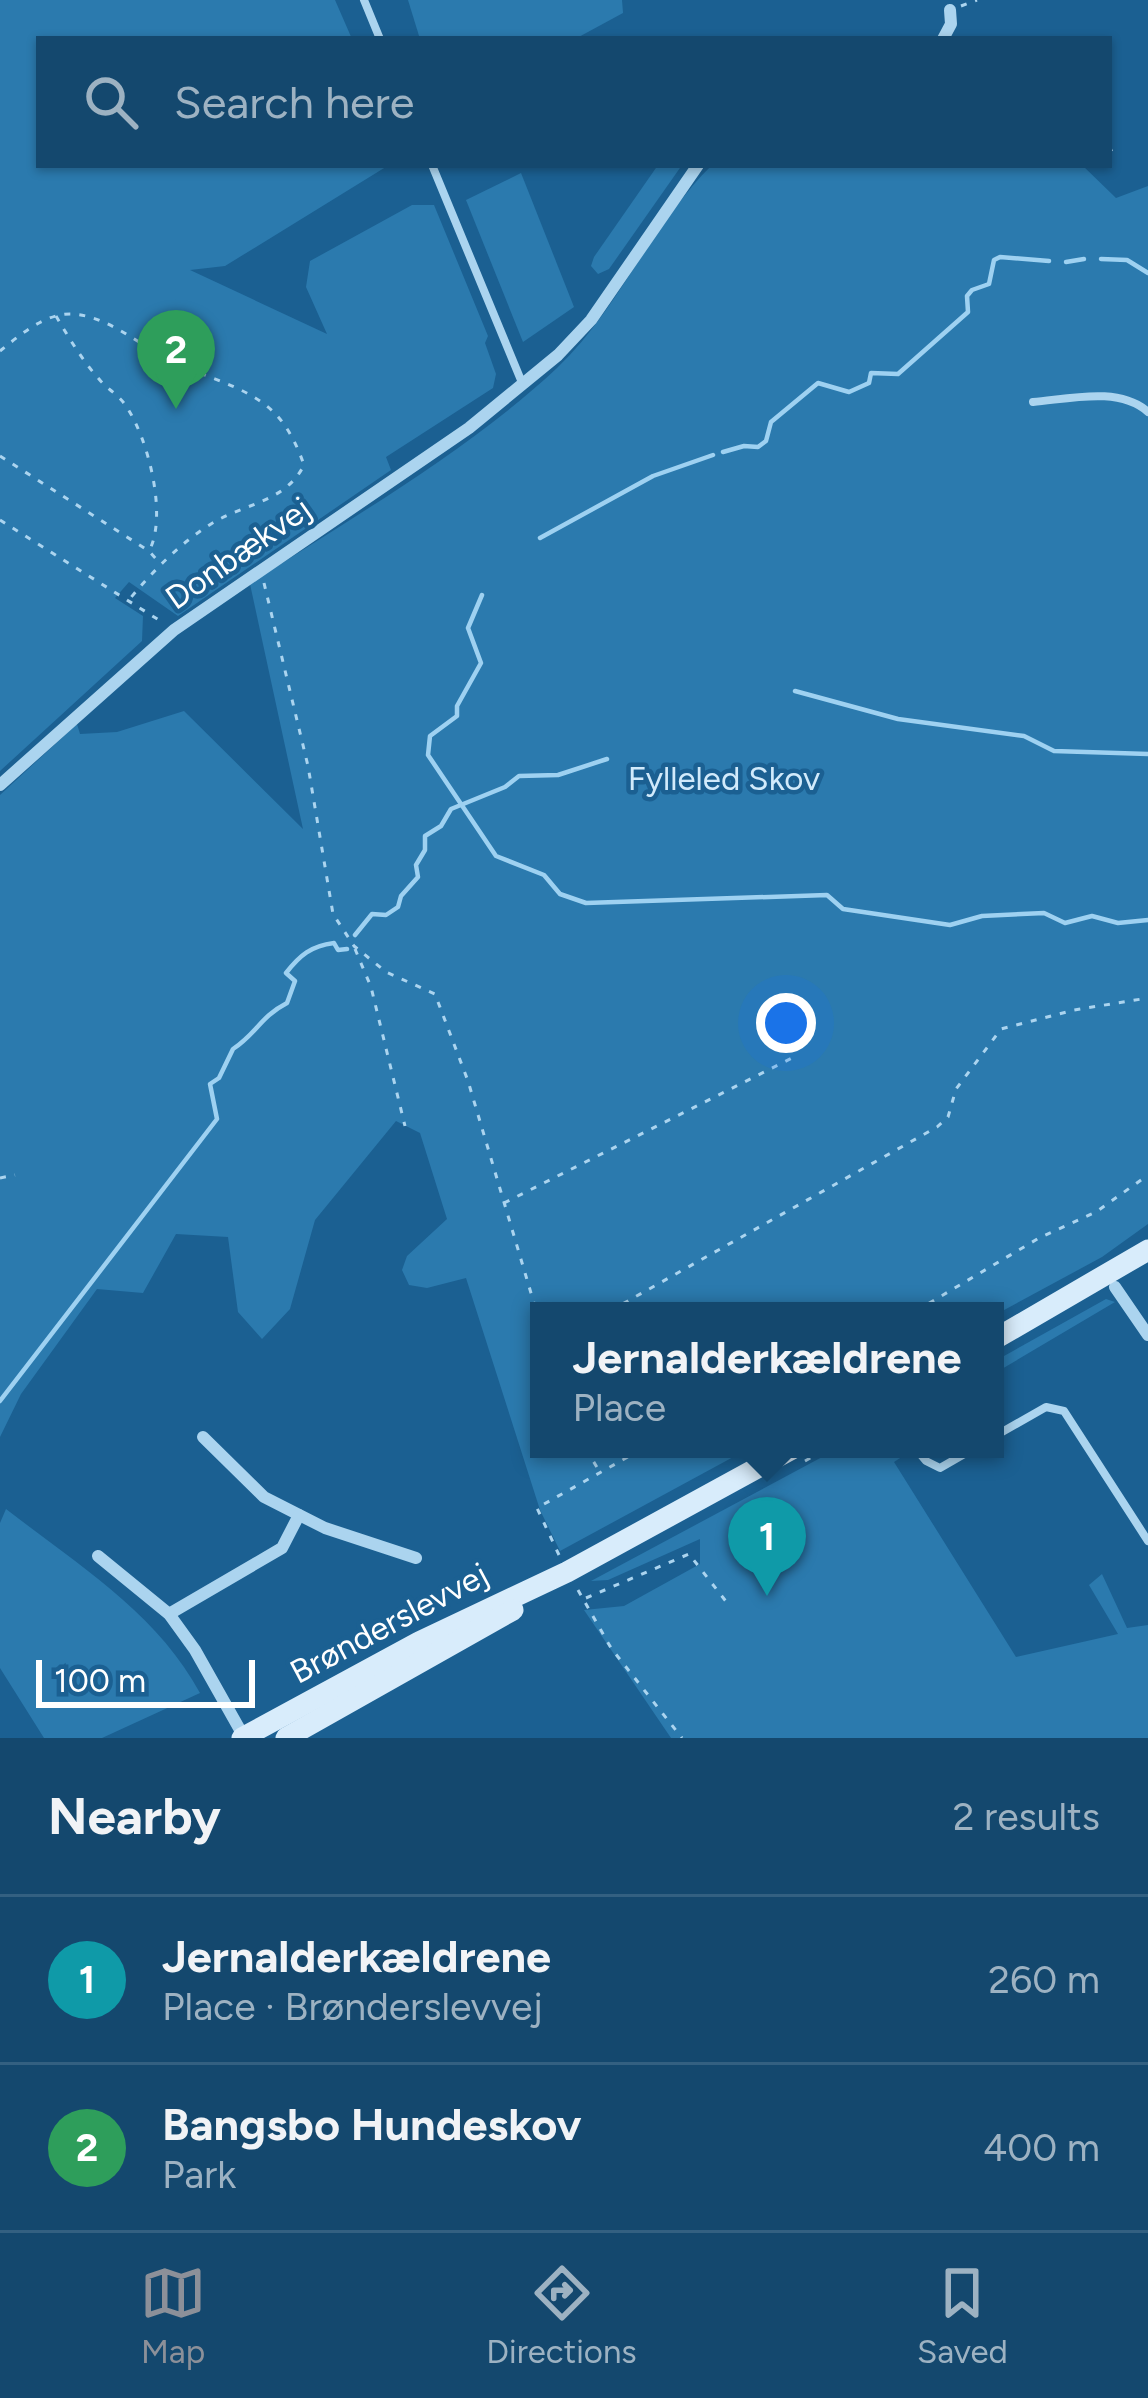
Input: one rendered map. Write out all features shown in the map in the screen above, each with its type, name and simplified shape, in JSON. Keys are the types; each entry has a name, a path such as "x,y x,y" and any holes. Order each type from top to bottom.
{"main road":[{"path":"1004,1334 1148,1250"},
{"name":"Brønderslevvej","path":"243,1738 419,1642 567,1572 776,1458"},
{"name":"Brønderslevvej","path":"286,1738 427,1662 567,1572"}],"street":[{"path":"945,36 951,24 948,5"},
{"name":"Donbækvej","path":"0,785 174,630 469,428 559,355 591,320 696,168"},
{"path":"1115,1287 1148,1335"},
{"path":"203,1437 264,1497 298,1516 416,1558"},
{"path":"169,1614 282,1548 298,1516"},
{"path":"98,1556 169,1614 195,1649 243,1738"}],"lane":[{"path":"364,0 379,36"},
{"path":"433,168 523,385"},
{"path":"1033,402 1101,396 1137,402 1148,412"},
{"path":"1004,1431 1046,1407 1064,1411 1148,1541"},
{"path":"927,1458 940,1468 957,1458"}],"path":[{"path":"1112,152 1115,158"},
{"path":"56,316 84,361 132,416 157,484 155,540 149,551"},
{"path":"0,351 28,329 56,316 97,319 170,361 252,396 280,419 297,446 304,465 294,484 211,524 160,562 128,601"},
{"path":"0,456 160,562"},
{"path":"0,520 174,630"},
{"path":"260,568 308,766 333,914 354,946 371,987 405,1126"},
{"path":"354,946 386,973 435,994 468,1081 534,1302"},
{"path":"626,1302 938,1127 948,1117 956,1089 1001,1029 1148,998"},
{"path":"504,1203 792,1058"},
{"path":"931,1302 1040,1238 1096,1212 1148,1174"},
{"path":"0,1178 15,1175"},
{"path":"592,1458 599,1470"},
{"path":"624,1458 537,1508 610,1648 682,1738"},
{"path":"584,1599 689,1554 728,1604"}],"green space":[{"path":"0,0 335,0 351,36 36,36 36,168 384,168 225,266 190,270 327,334 306,287 310,261 412,205 434,205 488,336 485,343 496,374 493,388 386,457 391,470 178,616 129,582 115,598 143,616 142,641 0,771"},
{"path":"408,0 622,0 623,13 581,36 419,36"},
{"path":"656,168 680,168 609,269 598,274 591,266"},
{"name":"Fylleled Skov","path":"709,168 1085,168 1116,198 1148,186 1148,1224 1102,1257 1004,1310 1004,1302 530,1302 530,1458 731,1458 560,1551 540,1510 466,1278 427,1288 409,1285 402,1270 407,1256 447,1219 420,1133 396,1121 315,1220 290,1309 262,1339 238,1312 228,1237 176,1234 143,1293 97,1289 21,1394 0,1437 0,795 77,724 80,734 117,732 184,711 303,829 250,584 447,456 557,368 599,320"},
{"path":"521,173 574,307 523,342 466,200"},
{"path":"1106,1299 1115,1302 1004,1368 1004,1356"},
{"path":"820,1458 900,1458 894,1462 1016,1657 1118,1634 1089,1585 1102,1574 1127,1628 1148,1625 1148,1738 671,1738 584,1610 624,1606 700,1564 700,1539 608,1580 591,1581"},
{"path":"6,1509 138,1614 162,1638 200,1693 102,1738 44,1738 0,1668 0,1523"}],"waterway":[{"path":"1066,262 1084,259"},
{"path":"1101,259 1127,260 1148,273"},
{"path":"723,452 758,447 766,441 771,422 818,383 849,392 869,383 871,373 898,374 968,312 967,296 989,284 994,260 1049,261"},
{"path":"540,538 653,476 713,455"},
{"path":"482,595 468,628 481,663 457,706 457,716 430,736 428,755 496,856 544,875 560,894 586,903 827,895 843,909 950,925 982,916 1044,913 1065,923 1092,916 1118,923 1148,920"},
{"path":"795,691 898,719 1024,736 1054,751 1148,754"},
{"path":"355,935 372,914 386,915 398,907 401,896 418,877 416,865 425,850 425,836 441,826 451,809 505,787 519,776 558,775 607,759"},
{"path":"0,1401 217,1119 210,1084 219,1078 233,1049 287,1003 295,981 286,973 301,956 319,946 334,943 338,950 347,949"}],"place":[{"name":"Bangsbo Hundeskov","path":"176,409"},
{"name":"Jernalderkældrene","path":"767,1596"}]}
